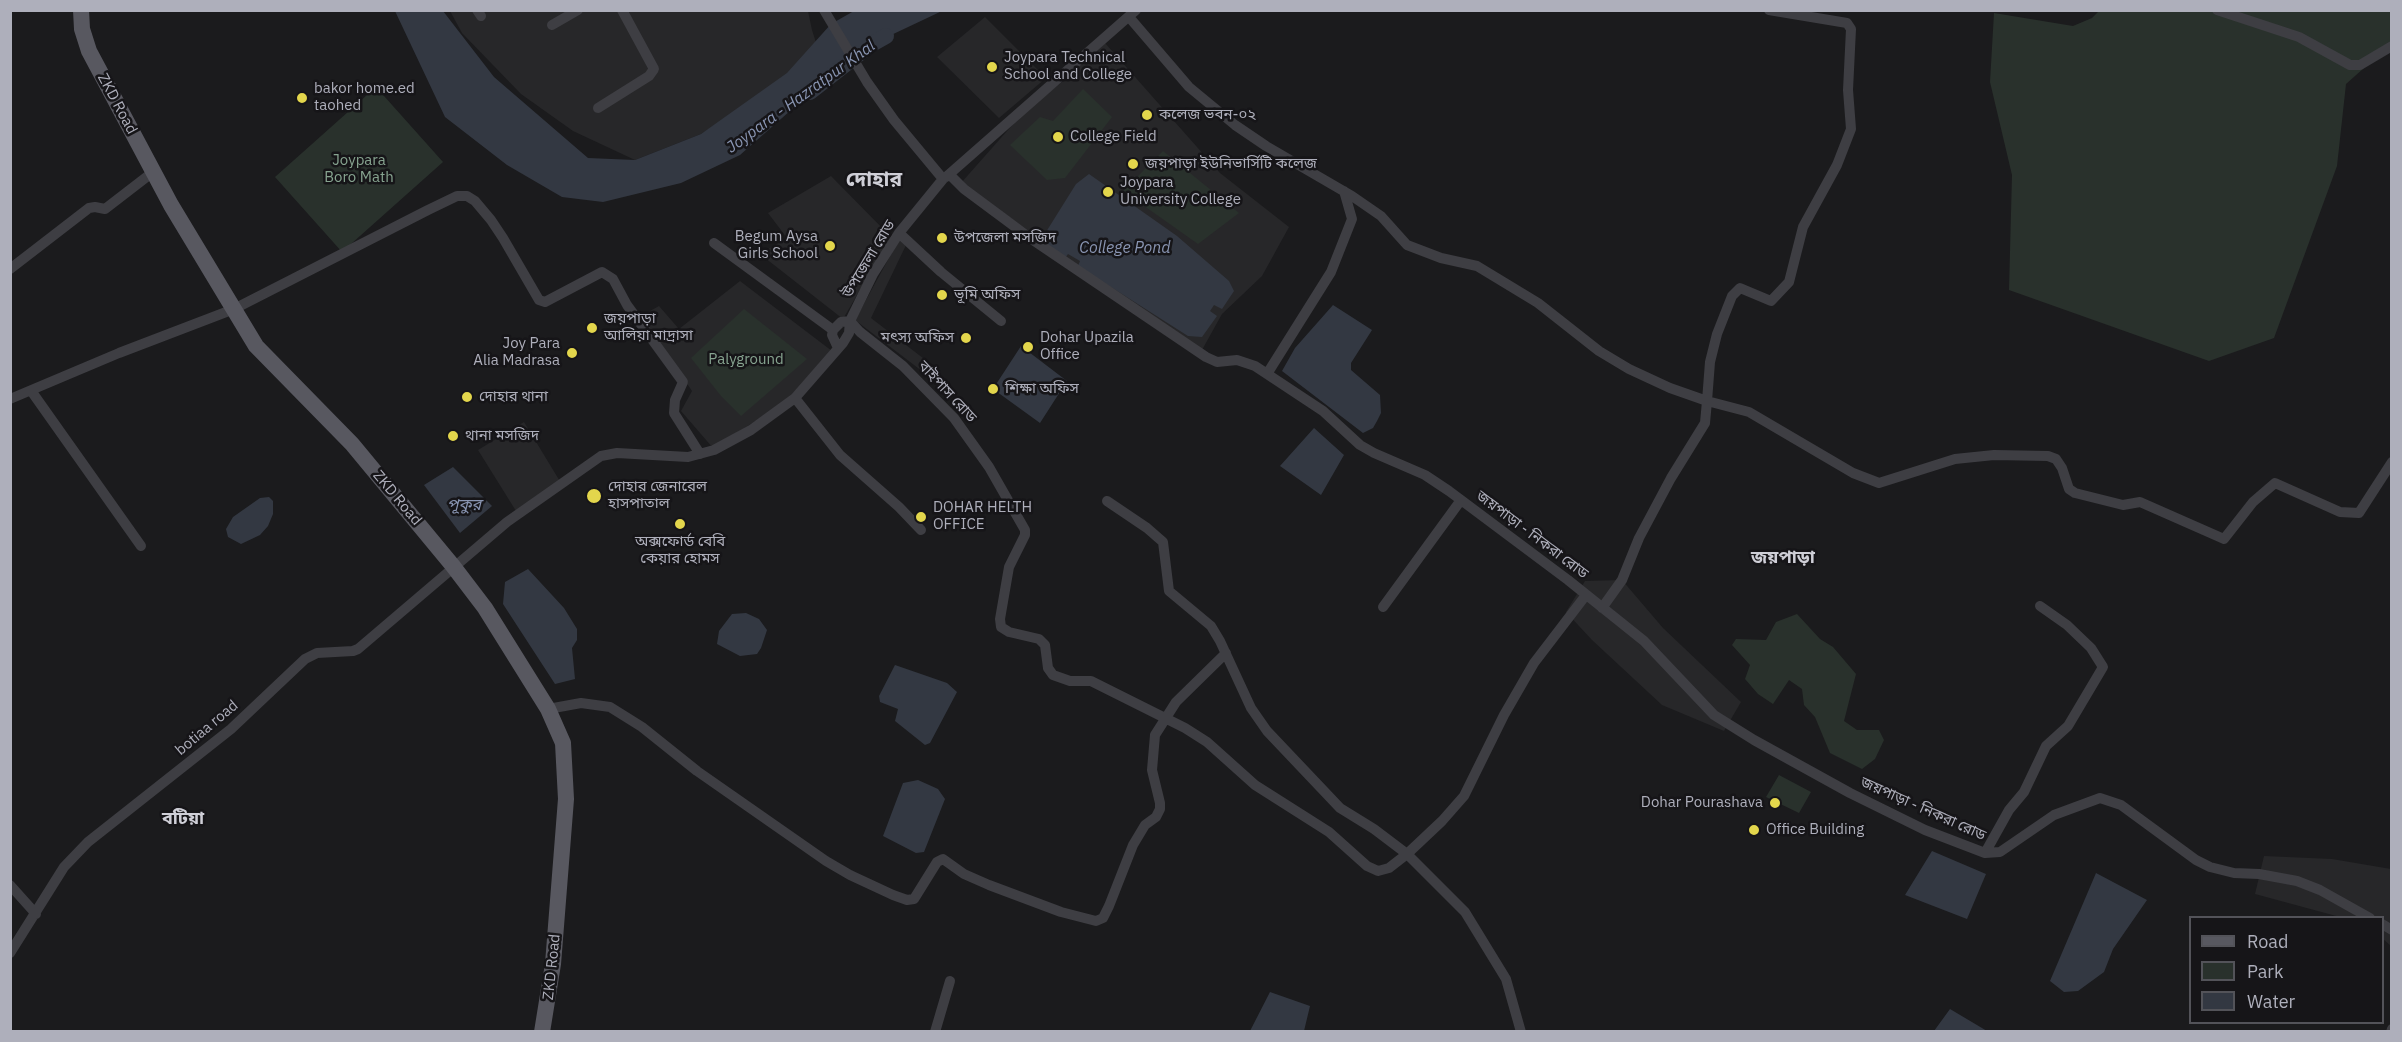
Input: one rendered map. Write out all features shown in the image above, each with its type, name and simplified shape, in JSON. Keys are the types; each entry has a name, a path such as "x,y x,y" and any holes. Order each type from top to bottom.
{"main road":[{"name":"ZKD Road","path":"81,10 82,29 89,51 153,172 256,346 352,444 453,566 485,608 548,709 563,743 566,799 553,964 542,1032"}],"street":[{"path":"552,25 578,10"},
{"path":"598,108 652,73 654,69 622,10"},
{"path":"1602,608 1622,580 1639,538 1671,478 1705,423 1710,362 1717,334 1732,296 1740,288 1771,301 1789,282 1803,227 1837,165 1851,129 1848,90 1851,29 1847,23 1769,10"},
{"path":"2217,10 2299,38 2349,65 2360,64 2391,46"},
{"path":"825,12 867,82 894,120 947,177"},
{"path":"1132,14 1189,87 1227,119 1266,146 1344,191 1381,216 1407,245 1442,258 1477,266 1538,303 1599,351 1629,369 1670,388 1749,412 1853,473 1879,483 1955,459 2048,456 2056,459 2062,468 2069,489 2075,494 2123,505 2140,502 2224,539 2253,502 2275,483 2340,512 2359,513 2391,462"},
{"name":"উপজেলা রোড","path":"453,566 507,522 601,456 617,453 673,457 700,454 726,444 751,430 795,398 849,333 850,321 873,274 899,233 947,177 1132,14"},
{"path":"10,269 89,208 105,209 153,172"},
{"name":"জয়পাড়া - নিকরা রোড","path":"947,177 1030,238 1206,357 1217,362 1237,360 1247,362 1323,411 1360,445 1425,475 1461,500 1644,641 1714,715 1850,793 1925,830 1985,854 2000,852 2054,815 2100,798 2121,805 2196,860 2210,867 2234,873 2259,874 2297,881 2320,890 2366,916"},
{"path":"1267,374 1335,262 1352,219 1344,191"},
{"path":"10,399 33,392 120,353 234,309 458,196 467,196 475,201 491,220 539,300 545,302 603,272 607,273 627,305 683,381 675,400 674,413 700,454"},
{"path":"899,233 1001,321"},
{"path":"714,243 833,330"},
{"path":"837,348 832,335 833,330 841,322 850,321"},
{"name":"বাইপাস রোড","path":"850,321 860,332 903,366 954,418 989,466 1025,530 1023,542 1009,567 1000,619 1001,627 1009,632 1039,639 1045,645 1048,668 1053,675 1070,681 1091,681 1164,718"},
{"path":"33,392 141,546"},
{"path":"795,398 840,455 899,507 921,530"},
{"path":"1383,607 1461,500"},
{"path":"1107,501 1159,537 1165,550 1169,591 1211,626 1251,708 1267,731 1300,765 1317,787 1340,808 1374,829 1407,854 1465,912 1506,980 1521,1032"},
{"name":"botiaa road","path":"10,953 64,867 88,842 231,729 304,659 317,653 358,649 453,566"},
{"path":"1164,718 1207,742 1255,785 1329,832 1367,866 1378,871 1389,868 1442,821 1464,796 1504,715 1534,663 1586,595"},
{"path":"1985,854 2010,810 2024,792 2046,746 2068,726 2103,667 2091,648 2040,606"},
{"path":"548,709 581,703 610,707 642,727 697,771 826,861 892,895 907,900 914,899 937,862 944,859 964,874 989,885 1061,912 1096,921 1103,918 1109,906 1133,845 1145,825 1156,817 1160,809 1152,770 1155,735 1176,702 1226,653"},
{"path":"10,885 36,914"},
{"path":"935,1032 950,981"}],"shaded area":[{"path":"450,11 808,11 821,58 701,134 635,160 573,131 521,94 462,33"},
{"name":"Joypara Technical School and College","path":"985,17 1046,78 999,118 937,57"},
{"name":"Joypara University College","path":"1105,43 1220,173 1289,227 1262,276 1222,314 1202,350 1183,340 961,183 1023,113"},
{"name":"Begum Aysa Girls School","path":"831,176 891,237 843,319 760,254 787,238 768,213"},
{"path":"900,238 907,243 871,318 941,372 935,381 855,320"},
{"path":"740,281 832,351 793,397 713,448 681,411 692,391 641,316 659,306 679,329"},
{"path":"524,422 561,483 516,511 478,450"},
{"path":"1622,580 1663,628 1741,702 1724,731 1662,705 1592,640 1566,612 1585,581"},
{"path":"2264,856 2332,859 2391,869 2391,946 2384,940 2384,916 2336,916 2255,894"}],"green space":[{"path":"2100,10 2391,11 2391,44 2346,84 2337,166 2274,338 2209,361 2009,290 2012,175 1990,82 1994,13 2073,26 2092,18"},
{"name":"Joypara Boro Math","path":"376,87 443,162 342,252 275,177"},
{"name":"College Field","path":"1083,89 1112,117 1065,178 1047,180 1010,145 1040,117 1053,121"},
{"path":"1163,151 1239,213 1198,244 1123,191"},
{"name":"Palyground","path":"744,309 807,359 741,416 721,396 691,358"},
{"path":"1797,614 1820,639 1833,647 1856,674 1844,721 1857,730 1879,730 1884,740 1875,759 1862,769 1830,753 1815,717 1804,705 1802,689 1789,680 1773,704 1758,694 1745,679 1750,665 1732,645 1736,639 1766,640 1776,622"},
{"path":"1779,775 1811,792 1799,813 1766,797"}],"water":[{"path":"395,11 443,11 494,77 588,158 635,160 701,134 787,73 831,24 854,11 942,11 870,45 824,81 740,155 681,183 603,202 562,197 507,165 445,117"},
{"name":"College Pond","path":"1089,174 1177,236 1229,281 1234,291 1222,309 1214,305 1210,311 1217,316 1202,337 1188,336 1078,266 1080,261 1068,254 1065,258 1041,240 1076,184"},
{"path":"1333,305 1372,330 1351,363 1351,370 1380,395 1381,413 1373,428 1363,433 1282,371 1295,348"},
{"path":"1021,346 1067,381 1040,423 993,389"},
{"path":"1314,428 1344,455 1321,495 1280,466"},
{"name":"পূকুর","path":"453,467 492,506 460,533 424,485"},
{"path":"269,497 273,501 273,514 268,526 260,535 241,544 228,537 226,529 233,517 260,498"},
{"path":"528,569 564,608 577,629 577,640 572,648 575,679 555,684 503,604 505,582"},
{"path":"746,613 759,619 767,630 757,654 740,656 717,644 719,631 732,614"},
{"path":"895,665 947,683 957,692 930,743 925,745 895,721 898,709 880,702 879,696"},
{"path":"918,780 938,789 945,799 924,852 916,853 883,836 903,783"},
{"path":"1932,851 1986,874 1967,919 1905,895"},
{"path":"2096,873 2147,900 2113,949 2104,972 2078,991 2064,992 2050,981"},
{"path":"1270,992 1310,1006 1304,1031 1250,1031"},
{"path":"1950,1009 1987,1031 1934,1031"}],"waterway":[{"name":"Joypara - Hazratpur Khal","path":"810,92 870,45 886,36"}],"place":[{"name":"Joypara Technical School and College","path":"992,67"},
{"name":"bakor home.ed taohed","path":"302,98"},
{"name":"কলেজ ভবন-০২","path":"1147,115"},
{"name":"College Field","path":"1058,137"},
{"name":"জয়পাড়া ইউনিভার্সিটি কলেজ","path":"1133,164"},
{"name":"Joypara University College","path":"1108,192"},
{"name":"উপজেলা মসজিদ","path":"942,238"},
{"name":"Begum Aysa Girls School","path":"830,246"},
{"name":"ভূমি অফিস","path":"942,295"},
{"name":"জয়পাড়া আলিয়া মাদ্রাসা","path":"592,328"},
{"name":"মৎস্য অফিস","path":"966,338"},
{"name":"Dohar Upazila Office","path":"1028,347"},
{"name":"Joy Para Alia Madrasa","path":"572,353"},
{"name":"শিক্ষা অফিস","path":"993,389"},
{"name":"দোহার থানা","path":"467,397"},
{"name":"থানা মসজিদ","path":"453,436"},
{"name":"দোহার জেনারেল হাসপাতাল","path":"594,496"},
{"name":"DOHAR HELTH OFFICE","path":"921,517"},
{"name":"অক্সফোর্ড বেবি কেয়ার হোমস","path":"680,524"},
{"name":"Dohar Pourashava","path":"1775,803"},
{"name":"Office Building","path":"1754,830"}],"district":[{"name":"দোহার","path":"874,180"},
{"name":"জয়পাড়া","path":"1783,558"},
{"name":"বটিয়া","path":"183,819"}]}
